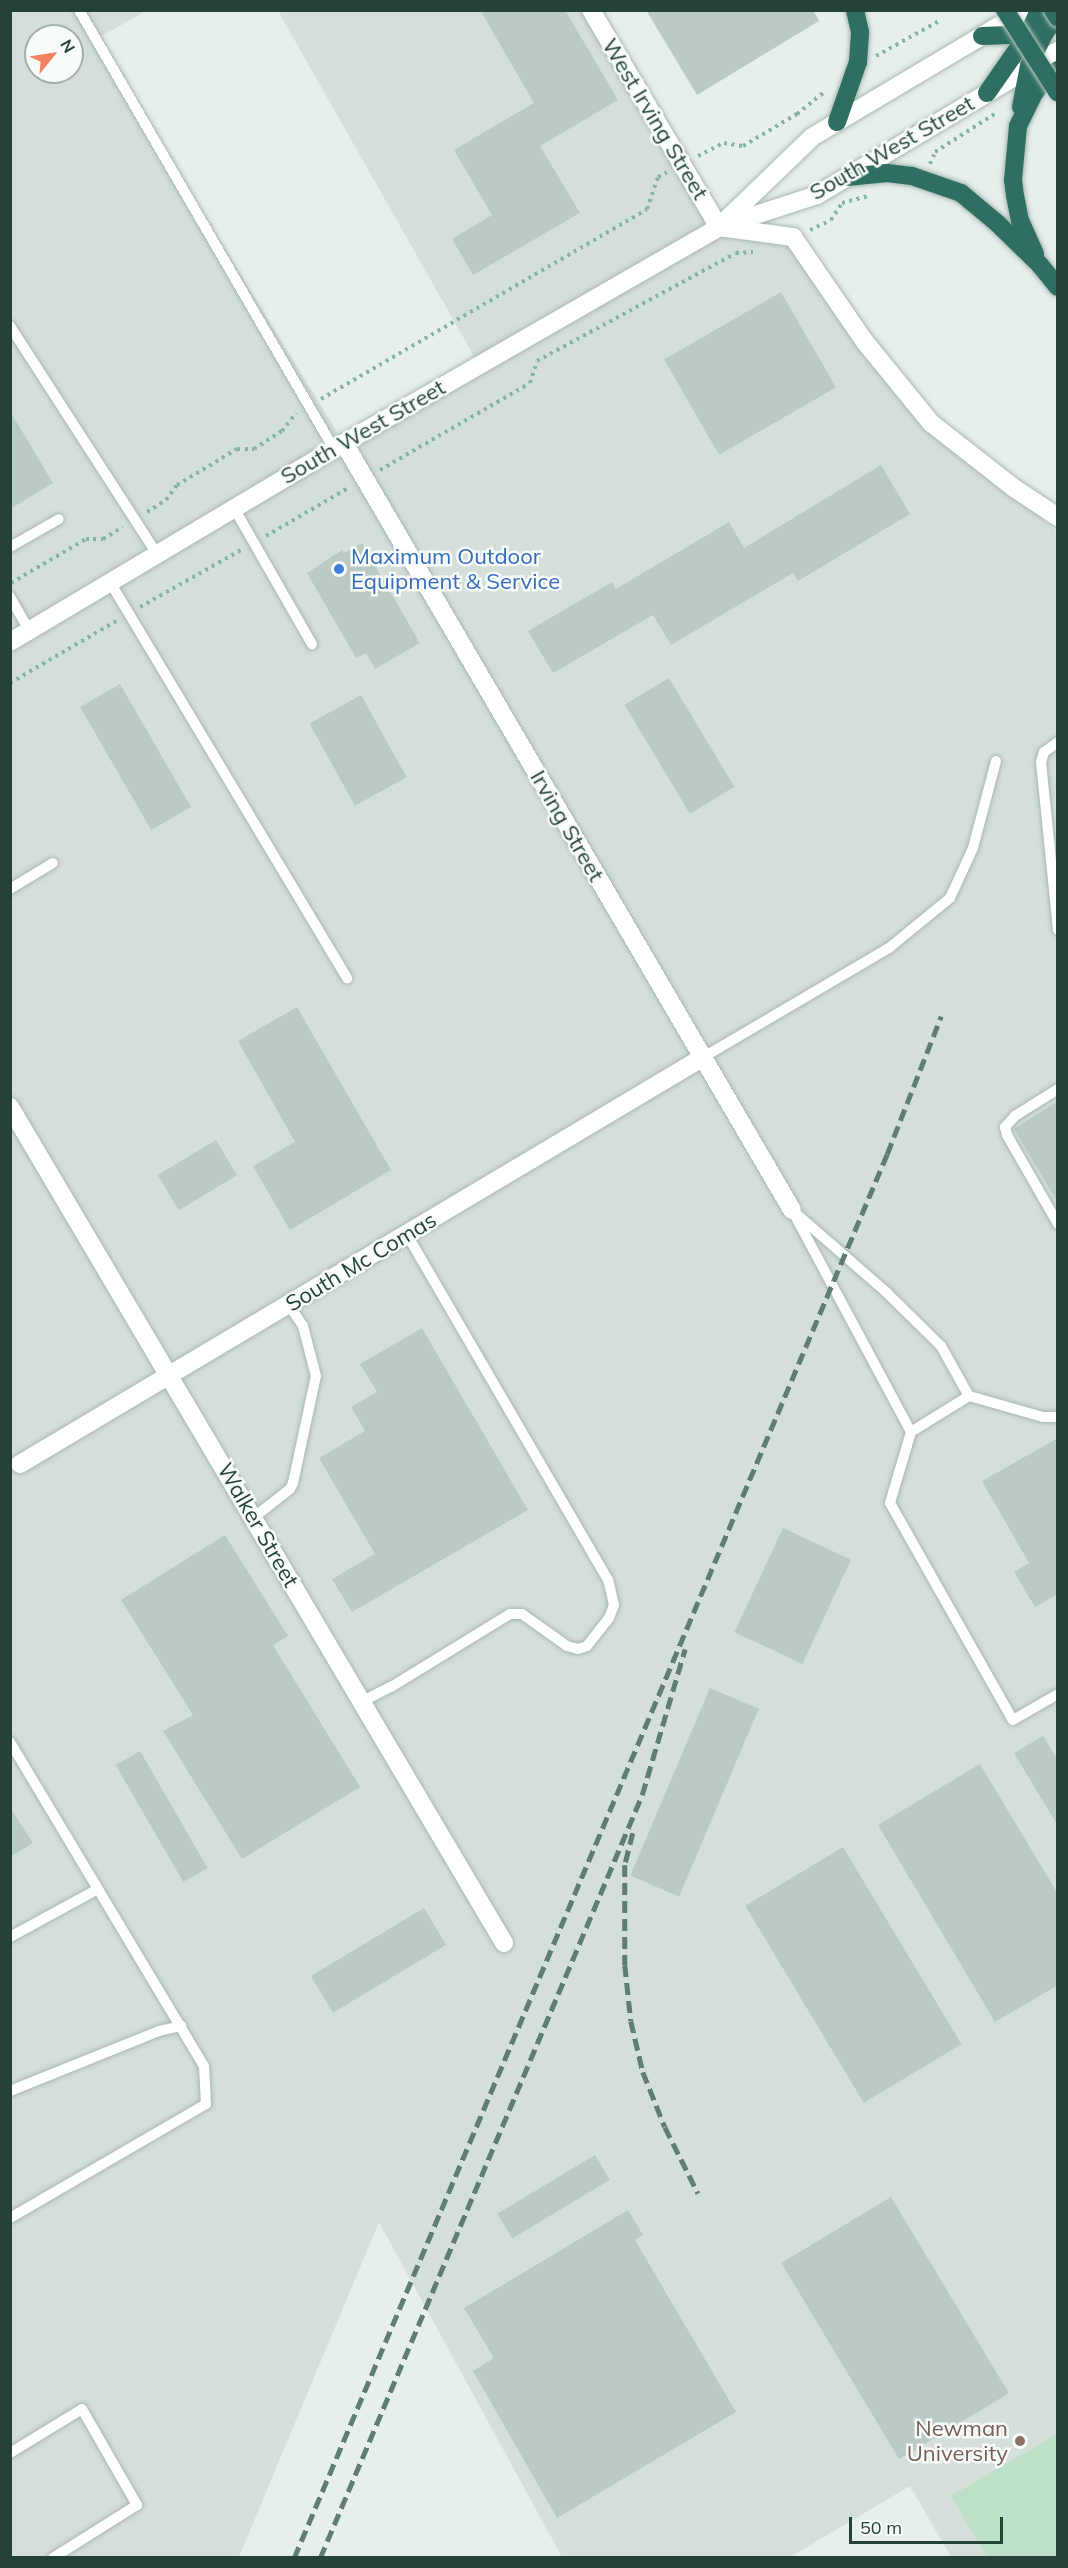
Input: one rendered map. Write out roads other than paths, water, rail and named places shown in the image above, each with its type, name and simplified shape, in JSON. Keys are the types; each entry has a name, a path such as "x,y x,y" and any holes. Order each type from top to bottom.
{"highway":[{"path":"837,122 858,62 860,32 855,10"},
{"path":"1005,10 1058,93"},
{"path":"1039,10 1043,35 1029,66 1018,126 1013,180 1020,221 1040,265"},
{"path":"987,93 1043,35 1058,15 1052,10"},
{"path":"982,36 1043,35"},
{"path":"1018,126 1033,95 1045,78 1058,70"},
{"path":"846,177 886,173 925,180 961,193 997,223 1040,265 1058,288"}],"street":[{"name":"West Irving Street","path":"591,10 719,227"},
{"name":"South West Street","path":"719,227 812,137 1025,10"},
{"name":"South West Street","path":"10,642 339,446 719,227 817,195 1029,66 1058,51"},
{"path":"719,227 794,237 865,342 931,423 1014,488 1058,518"},
{"name":"Irving Street","path":"339,446 364,478 792,1210"},
{"name":"South Mc Comas","path":"15,1467 702,1058"},
{"name":"Walker Street","path":"10,1107 504,1943"}],"lane":[{"path":"79,10 308,406 339,446"},
{"path":"10,326 157,555"},
{"path":"234,508 312,645"},
{"path":"10,547 60,519"},
{"path":"110,582 347,978"},
{"path":"10,597 29,630"},
{"path":"1058,742 1044,752 1041,762 1058,930"},
{"path":"702,1058 889,948 950,898 973,848 996,761"},
{"path":"10,889 53,863"},
{"path":"1058,1089 1014,1116 1005,1127 1007,1135 1058,1224"},
{"path":"792,1210 887,1293 941,1346 969,1395 1043,1417 1058,1417"},
{"path":"792,1210 911,1432"},
{"path":"361,1702 392,1687 510,1614 522,1614 567,1646 578,1649 587,1646 609,1618 614,1605 608,1580 407,1234"},
{"path":"253,1518 276,1501 293,1483 316,1376 303,1326 290,1305"},
{"path":"969,1395 911,1432 890,1503 1013,1720 1058,1694"},
{"path":"10,1742 204,2066 207,2104 10,2218"},
{"path":"10,1937 98,1889"},
{"path":"10,2091 159,2031 181,2026"},
{"path":"10,2453 82,2409 137,2505 67,2554 53,2558"}],"railway":[{"path":"294,2558 887,1154 941,1016"},
{"path":"320,2558 642,1795 685,1649"},
{"path":"633,1833 625,1865 625,1965 631,2021 643,2072 665,2127 698,2193"}],"place":[{"name":"Maximum Outdoor Equipment & Service","path":"339,569"},
{"name":"Newman University","path":"1020,2441"}]}
